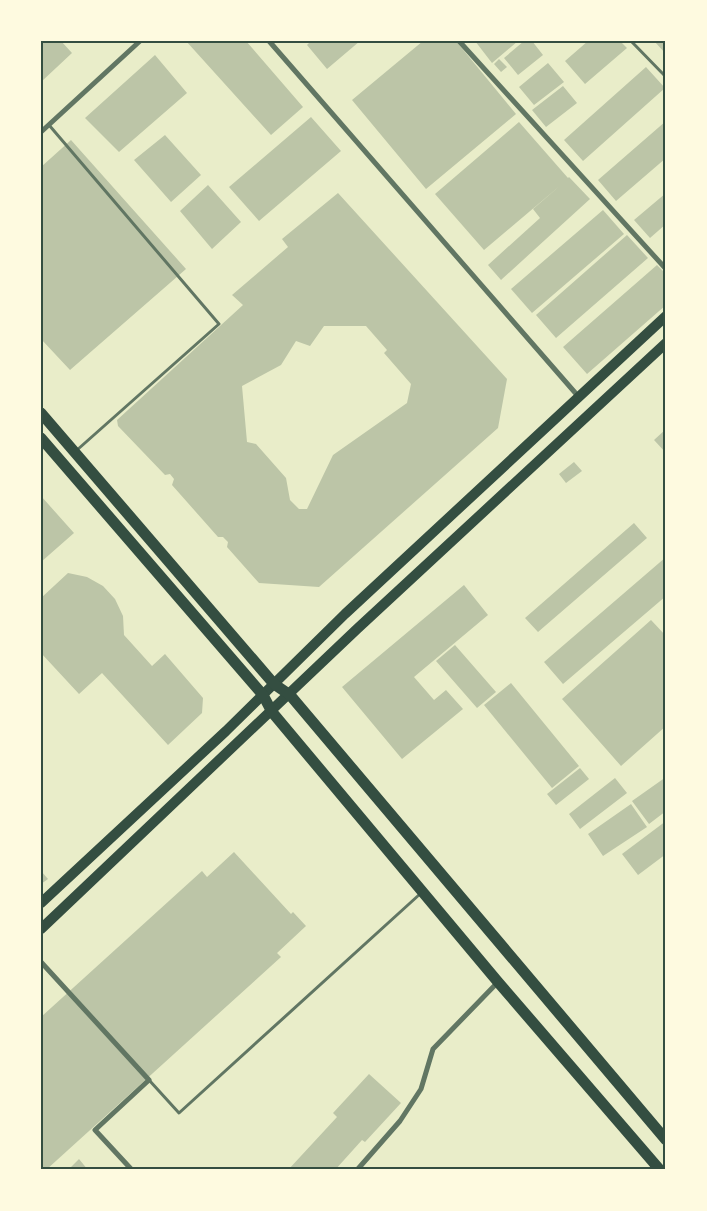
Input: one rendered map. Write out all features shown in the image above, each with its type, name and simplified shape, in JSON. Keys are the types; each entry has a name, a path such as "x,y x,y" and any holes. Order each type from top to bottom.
{"main road":[{"path":"41,903 274,684 345,614 666,316"},
{"path":"41,929 290,695 357,629 666,343"},
{"path":"41,413 274,684 290,695 666,1140"},
{"path":"41,438 262,695 272,712 422,892 660,1170"}],"street":[{"path":"41,132 140,41"},
{"path":"269,41 578,396"},
{"path":"459,41 666,269"},
{"path":"41,962 149,1080 95,1130 132,1170"},
{"path":"357,1170 400,1122 421,1089 433,1049 498,982"}],"lane":[{"path":"631,41 666,77"},
{"path":"49,125 219,324 75,452"},
{"path":"149,1080 179,1113 422,892"}],"building":[{"path":"43,41 61,41 72,53 41,82 41,43"},
{"path":"186,41 246,41 303,107 271,135"},
{"path":"311,41 360,41 327,69 307,45"},
{"path":"423,41 456,41 516,114 426,189 352,100"},
{"path":"475,41 518,41 492,63"},
{"path":"524,41 532,41 543,55 518,75 504,58"},
{"path":"588,41 620,41 627,48 585,84 565,61"},
{"path":"654,41 666,41 666,54"},
{"path":"155,55 187,93 119,152 85,118"},
{"path":"499,59 507,67 501,72 494,64"},
{"path":"548,63 564,82 534,105 519,87"},
{"path":"646,67 665,88 583,161 564,140"},
{"path":"563,86 577,103 546,127 532,110"},
{"path":"311,117 341,151 259,221 229,187"},
{"path":"666,121 666,158 616,201 598,180"},
{"path":"519,122 568,178 590,199 501,280 488,265 540,218 533,209 562,184 484,250 435,194"},
{"path":"165,135 201,175 171,202 134,160"},
{"path":"71,140 186,269 70,370 41,339 41,167"},
{"path":"208,185 241,222 212,249 180,211"},
{"path":"338,193 507,379 498,428 319,587 259,583 227,547 228,542 223,537 218,537 172,485 174,479 170,474 165,475 118,426 117,420 243,305 232,295 288,247 282,239","holes":["324,326 366,326 387,350 384,353 411,384 407,403 333,455 307,509 299,509 290,500 286,478 256,444 247,442 242,386 281,365 296,341 310,346"]},
{"path":"666,193 666,224 650,238 634,220"},
{"path":"603,210 624,234 532,313 511,289"},
{"path":"627,235 648,258 556,338 536,315"},
{"path":"657,265 666,274 666,305 587,374 563,347"},
{"path":"666,429 666,453 654,440"},
{"path":"574,462 582,471 566,483 559,474"},
{"path":"41,496 74,533 41,562"},
{"path":"634,523 647,538 538,632 525,618"},
{"path":"666,557 666,596 563,684 544,662"},
{"path":"68,573 87,577 103,586 115,599 123,616 124,635 152,666 165,654 203,698 202,713 168,745 102,673 79,694 41,653 41,598"},
{"path":"464,585 488,615 414,677 434,700 446,690 463,709 402,759 342,687"},
{"path":"651,620 666,636 666,726 621,766 562,699"},
{"path":"455,645 496,692 477,708 436,661"},
{"path":"511,683 579,766 552,788 484,705"},
{"path":"580,768 589,779 556,805 547,794"},
{"path":"666,777 666,811 649,824 632,801"},
{"path":"615,778 627,793 580,829 569,814"},
{"path":"631,804 647,827 603,856 588,834"},
{"path":"666,821 666,854 638,875 622,854"},
{"path":"234,852 291,914 293,912 306,926 277,953 281,957 46,1170 41,1170 41,1017 202,871 207,877"},
{"path":"41,871 48,879 41,884"},
{"path":"369,1074 401,1103 365,1142 362,1140 335,1170 288,1170 337,1117 333,1113"},
{"path":"79,1159 88,1170 68,1170"}]}
